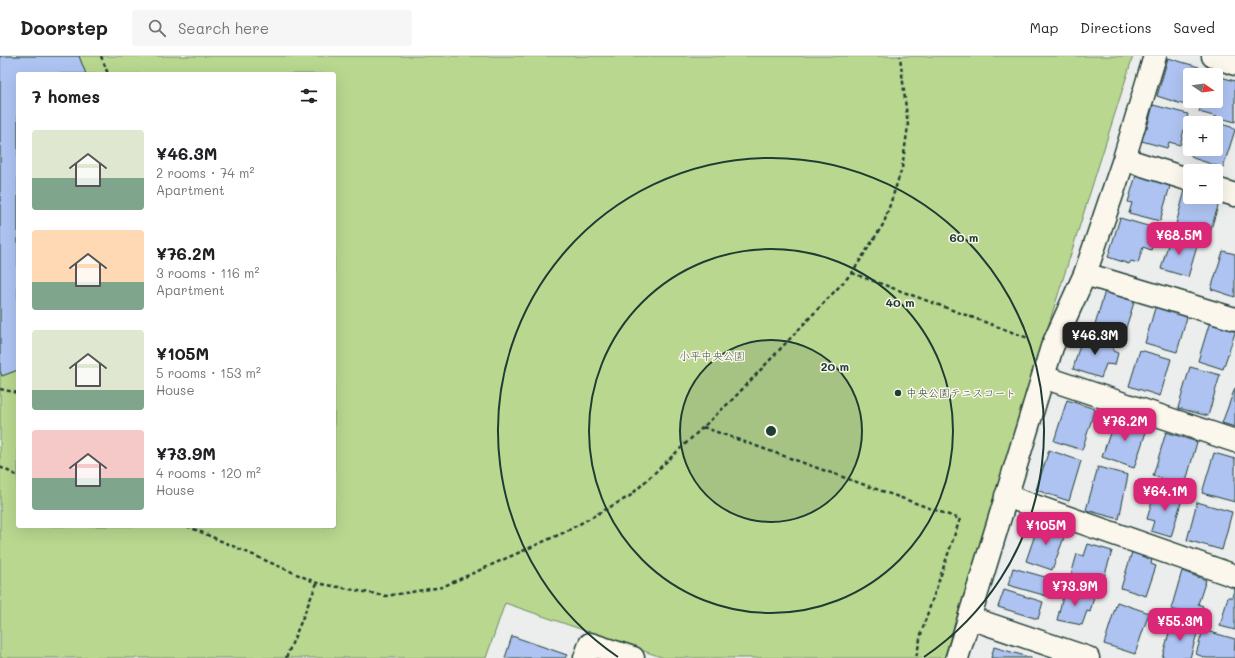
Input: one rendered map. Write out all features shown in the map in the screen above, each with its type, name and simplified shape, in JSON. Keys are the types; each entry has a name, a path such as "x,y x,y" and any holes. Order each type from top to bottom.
{"street":[{"path":"957,658 1052,347 1085,274 1124,159 1155,56"},
{"path":"1213,56 1235,64"},
{"path":"1124,159 1183,178"},
{"path":"1223,191 1235,195"},
{"path":"1085,274 1235,318"},
{"path":"1043,377 1235,441"},
{"path":"1006,496 1235,576"},
{"path":"970,618 1088,658"},
{"path":"585,658 590,644 633,658"}],"path":[{"path":"100,56 107,72"},
{"path":"192,528 318,583 386,596 442,586 565,532 630,496 734,398 852,273 884,223 902,168 908,126 900,56"},
{"path":"852,273 1052,347"},
{"path":"0,389 16,393"},
{"path":"703,427 960,520 922,630 916,658"},
{"path":"0,467 16,475"},
{"path":"286,658 318,583"}],"green space":[{"name":"小平中央公園","path":"0,56 1133,56 944,658 664,658 505,603 486,658 0,658"}],"building":[{"path":"0,56 79,56 85,72 16,72 16,371 2,376 0,371"},
{"path":"1168,58 1199,67 1183,68 1183,104 1157,96"},
{"path":"1223,78 1235,81 1235,122 1223,119 1223,116 1213,116 1199,112 1200,108 1223,108"},
{"path":"1153,105 1188,114 1187,116 1183,116 1183,133 1180,145 1169,142 1167,148 1138,140 1142,126 1147,128"},
{"path":"1223,125 1235,130 1223,168 1223,164 1211,164 1193,158 1192,156 1223,156"},
{"path":"1136,175 1172,179 1160,221 1129,213 1132,203 1128,202"},
{"path":"1183,198 1183,204 1219,204 1209,235 1176,224"},
{"path":"1120,218 1158,229 1151,250 1143,247 1138,263 1131,261 1129,264 1108,257"},
{"path":"1171,234 1198,243 1188,277 1161,269"},
{"path":"1223,251 1235,254 1235,297 1211,289"},
{"path":"1107,284 1137,293 1124,334 1095,325"},
{"path":"1157,301 1189,310 1177,352 1145,343"},
{"path":"1211,318 1235,326 1235,333 1223,369 1198,361"},
{"path":"1090,335 1114,340 1113,351 1118,353 1115,365 1106,364 1101,378 1073,369 1081,341 1088,343"},
{"path":"1140,350 1171,359 1160,396 1129,386"},
{"path":"1190,367 1220,375 1208,416 1178,408"},
{"path":"1235,388 1235,427 1222,423"},
{"path":"1067,400 1095,409 1082,450 1054,441"},
{"path":"1116,415 1148,426 1134,468 1102,457"},
{"path":"1166,432 1197,442 1185,485 1153,476"},
{"path":"1049,450 1081,461 1069,501 1036,490"},
{"path":"1214,453 1235,459 1235,502 1202,493"},
{"path":"1098,467 1128,475 1119,519 1086,510"},
{"path":"1156,488 1183,496 1171,537 1151,531 1154,521 1147,519"},
{"path":"1197,502 1232,512 1222,550 1187,540"},
{"path":"1039,523 1066,532 1052,570 1026,561"},
{"path":"1088,544 1112,551 1102,584 1071,575 1077,554 1084,556"},
{"path":"1132,552 1152,558 1151,564 1156,566 1146,596 1121,588"},
{"path":"1013,568 1052,579 1047,596 1008,585"},
{"path":"1182,571 1206,580 1198,604 1203,606 1200,617 1171,609"},
{"path":"1235,587 1235,630 1220,626 1228,597 1232,597"},
{"path":"1065,589 1094,597 1090,612 1087,611 1082,625 1057,620"},
{"path":"1004,590 1043,602 1038,619 998,607"},
{"path":"1117,602 1149,613 1135,654 1104,644"},
{"path":"1172,622 1198,630 1190,658 1162,658"},
{"path":"1203,630 1235,639 1234,658 1206,658 1196,654"},
{"path":"512,636 567,655 565,658 505,658"},
{"path":"994,647 1032,658 991,658"}],"place":[{"name":"中央公園テニスコート","path":"898,393"}]}
